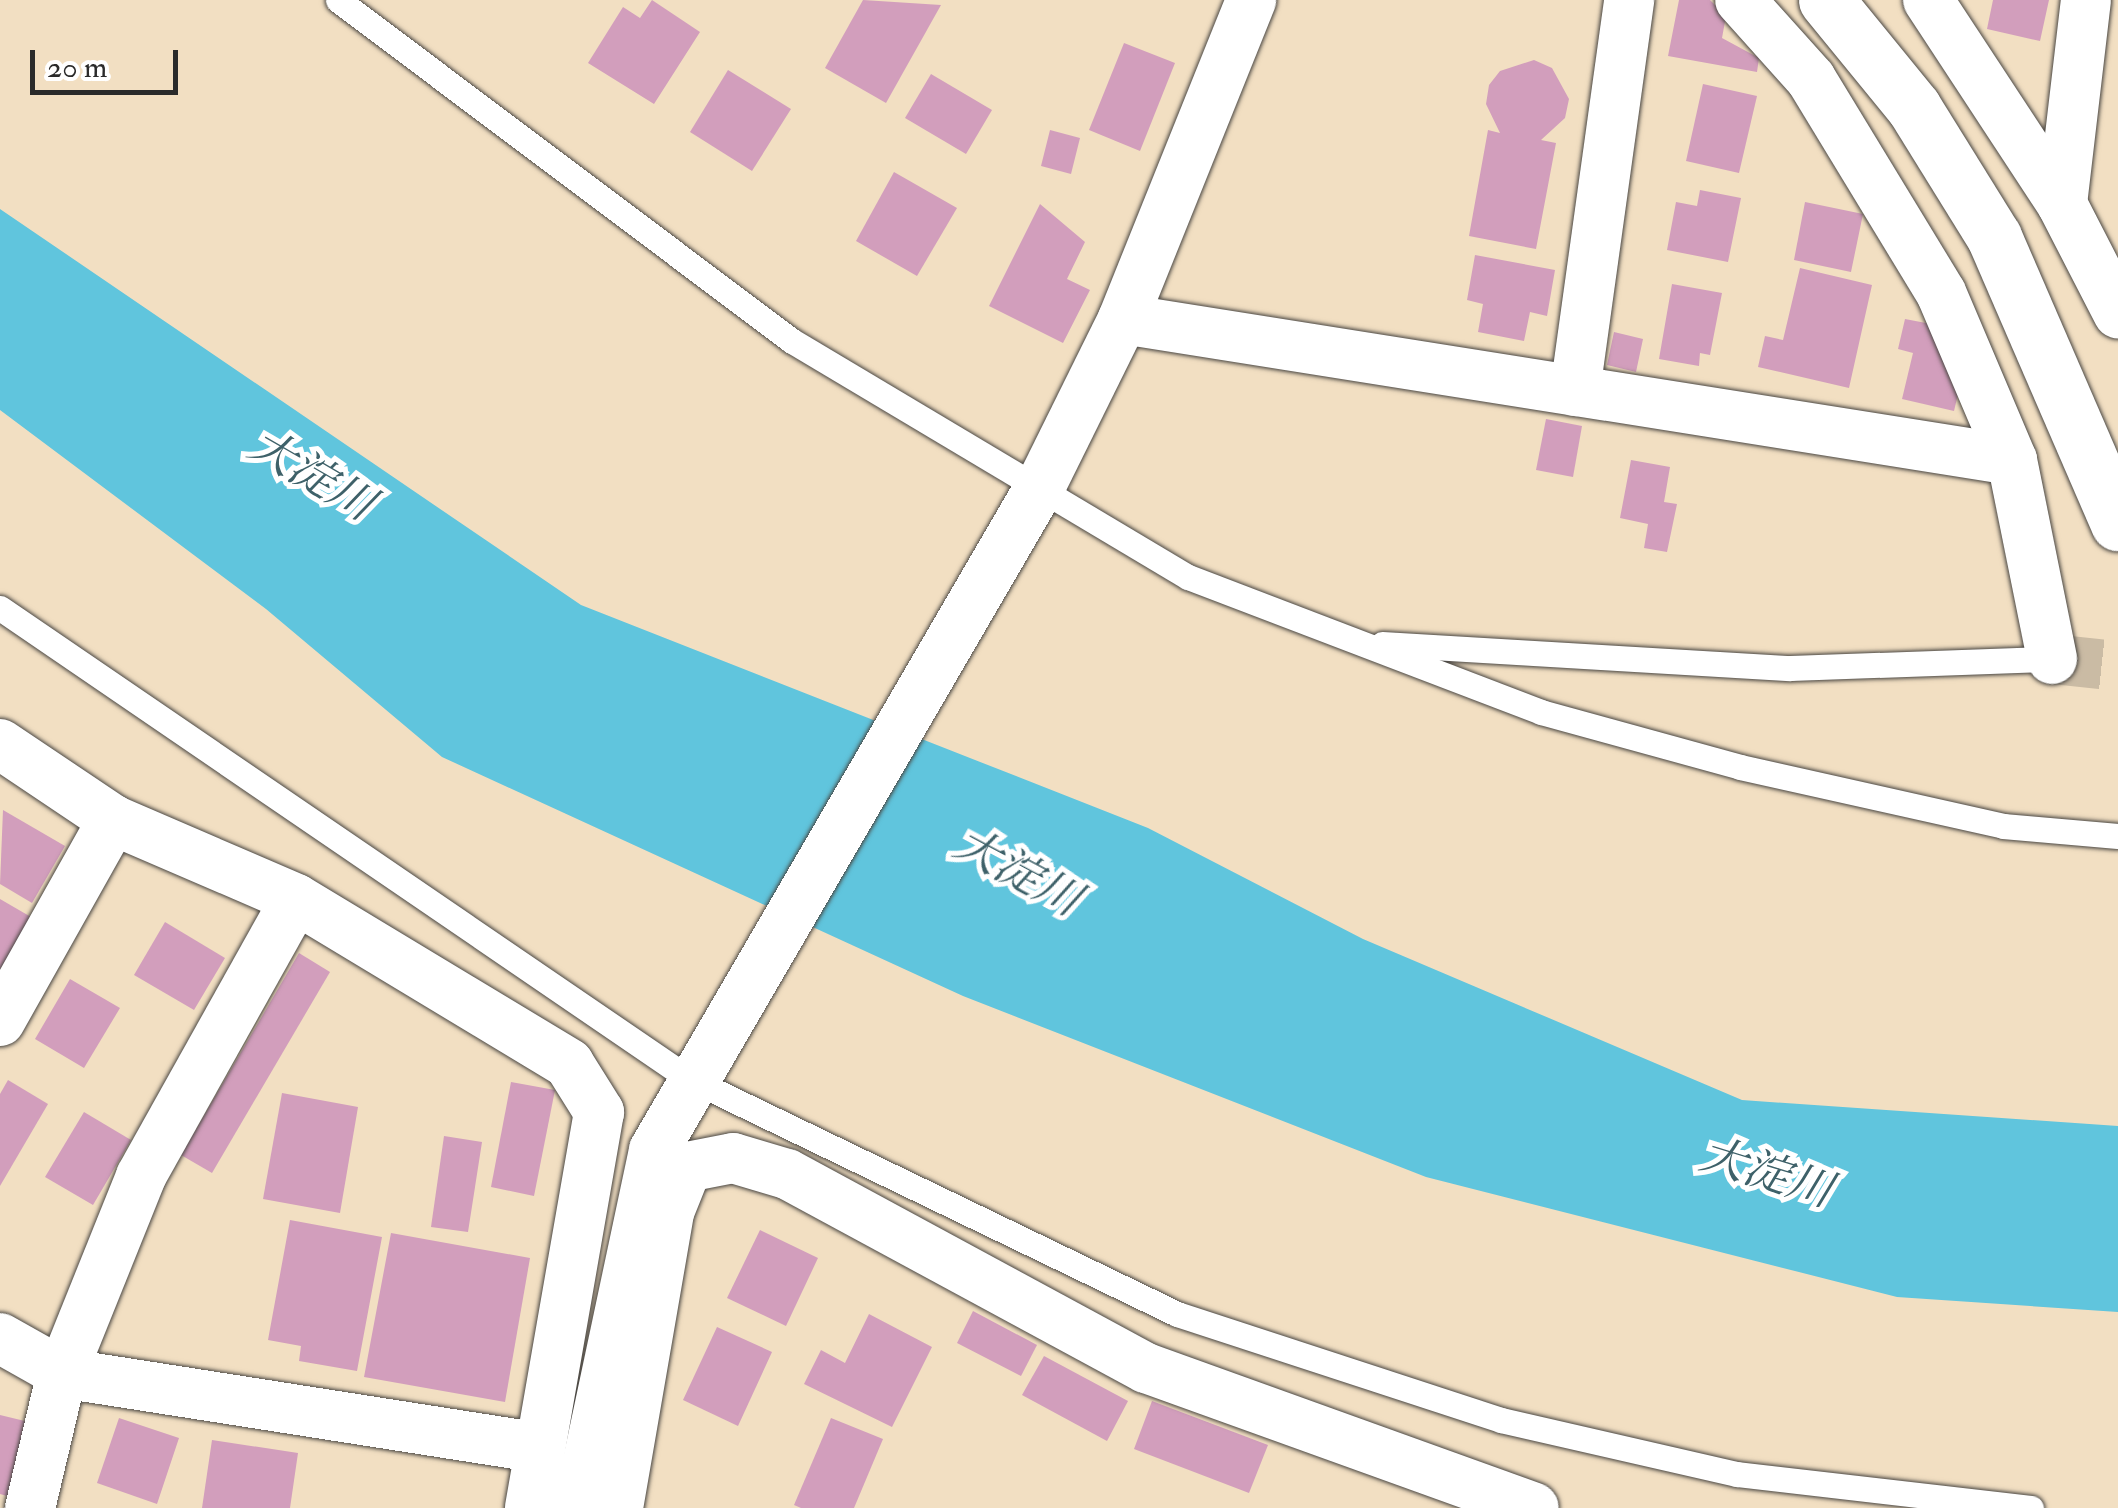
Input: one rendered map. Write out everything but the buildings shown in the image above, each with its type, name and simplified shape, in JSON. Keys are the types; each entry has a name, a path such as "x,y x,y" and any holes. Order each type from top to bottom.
{"street":[{"path":"578,1508 654,1150 1041,485 1123,319 1251,0"},
{"path":"1575,391 1629,0"},
{"path":"1740,0 1811,79 1941,293 2012,460 2052,659"},
{"path":"1826,0 1914,108 1994,237 2118,524"},
{"path":"1928,0 2062,204 2118,312"},
{"path":"2062,204 2086,0"},
{"path":"1123,319 2012,460"},
{"path":"0,744 114,820 296,899 569,1064 600,1112 537,1447 530,1508"},
{"path":"0,1020 114,820"},
{"path":"30,1508 62,1374 142,1176 296,899"},
{"path":"618,1508 668,1212 687,1167 733,1158 786,1174 1146,1368 1534,1508"},
{"path":"0,1338 62,1374 537,1447"}],"lane":[{"path":"338,0 792,341 1041,485 1188,578 1541,712 1740,768 2003,826 2118,836"},
{"path":"0,608 702,1066 1177,1314 1483,1414 1736,1474 2030,1508"},
{"path":"1351,642 1790,668 2052,659"}],"water":[{"name":"大淀川","path":"0,209 581,605 1148,828 1363,939 1742,1100 2118,1126 2118,1312 1897,1297 1426,1177 963,996 442,757 266,609 0,410"}],"tunnel":[{"path":"2052,659 2118,666"}]}
